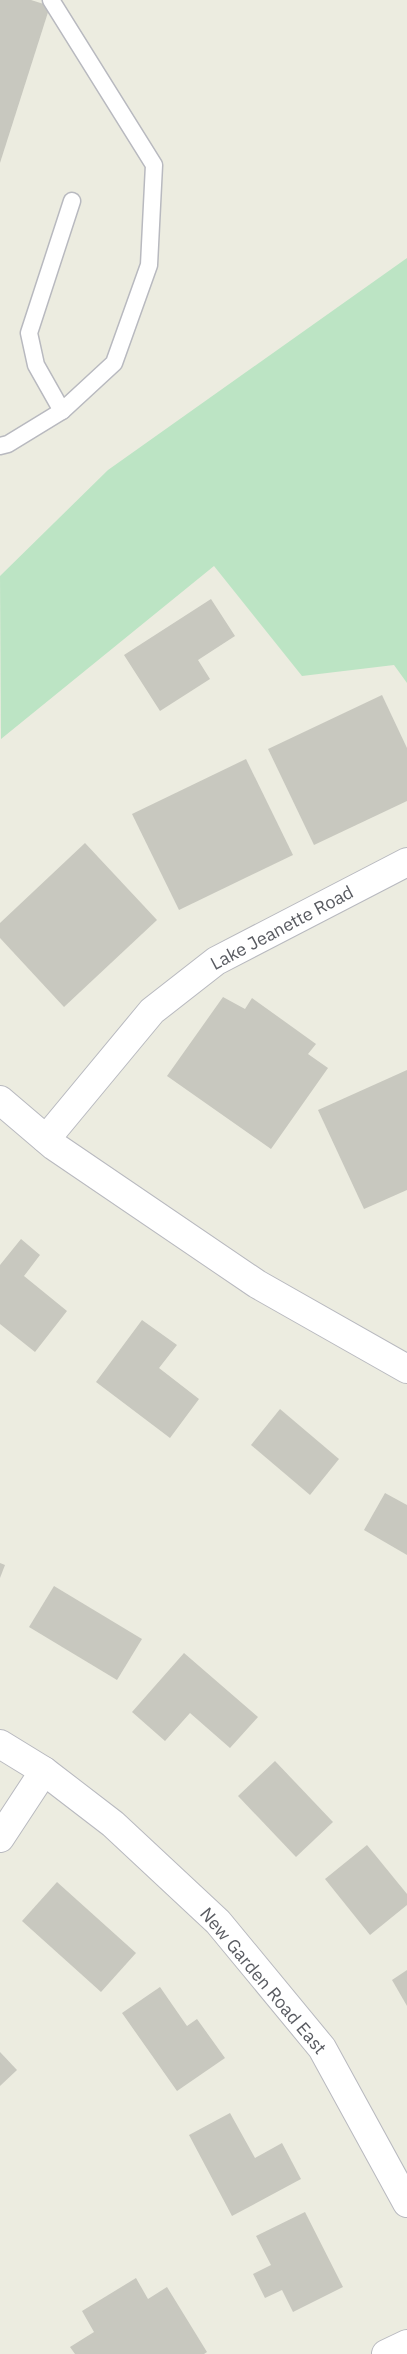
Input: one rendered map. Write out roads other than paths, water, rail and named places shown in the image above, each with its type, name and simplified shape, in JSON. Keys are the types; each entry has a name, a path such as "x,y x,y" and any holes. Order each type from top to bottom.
{"street":[{"name":"Lake Jeanette Road","path":"46,1139 152,1011 216,961 407,862"},
{"path":"0,1100 46,1139 257,1284 407,1369"},
{"name":"New Garden Road East","path":"0,1744 44,1771 113,1824 218,1922 322,2048 407,2203"},
{"path":"0,1838 44,1771"},
{"path":"386,2354 407,2344"}],"lane":[{"path":"0,446 8,444 62,411 114,363 150,265 154,165 51,0"},
{"path":"62,411 36,365 29,333 72,201"}]}
